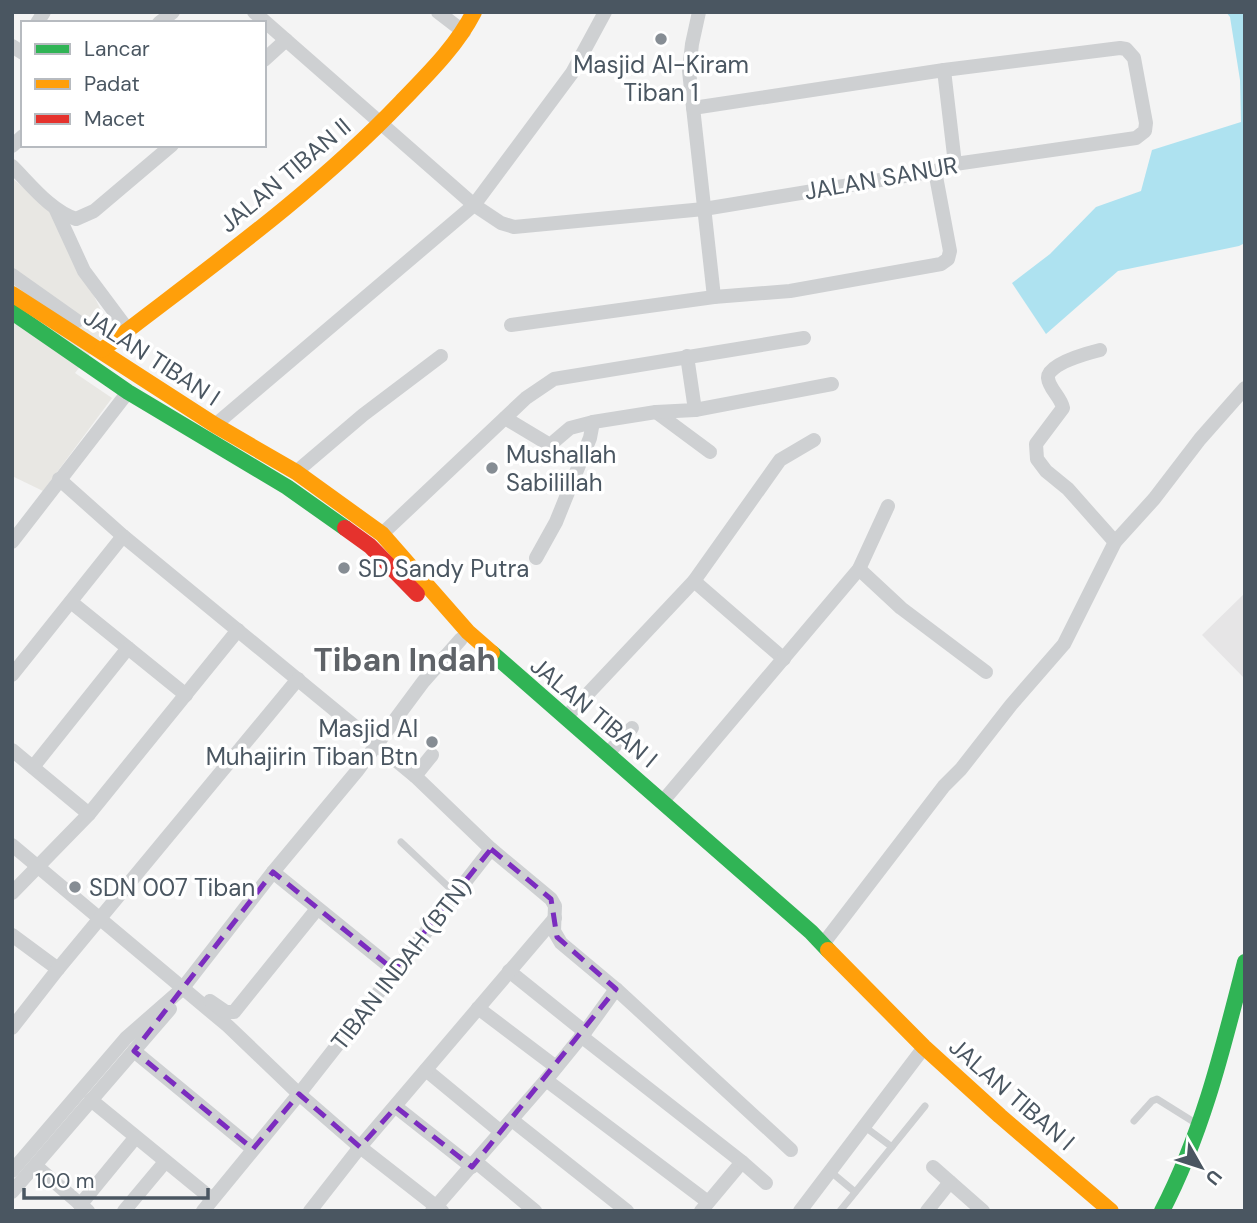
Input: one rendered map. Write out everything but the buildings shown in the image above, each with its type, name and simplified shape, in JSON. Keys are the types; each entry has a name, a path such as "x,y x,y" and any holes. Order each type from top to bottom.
{"street":[{"path":"438,12 464,32"},
{"name":"JALAN TIBAN II","path":"102,350 316,184 438,64 464,32 474,12"},
{"path":"215,425 474,205 572,73 605,12"},
{"path":"699,12 689,71 714,297"},
{"name":"JALAN SANUR","path":"266,22 474,205 500,223 525,228 704,209 935,171 955,164 1136,138 1145,131 1146,123 1134,58 1126,49 944,70"},
{"path":"266,58 286,40"},
{"path":"694,108 944,70 955,164"},
{"path":"12,166 56,208 76,219 86,216 170,147"},
{"path":"511,325 714,297 790,291 934,267 945,262 950,251 935,171"},
{"path":"56,208 84,271 128,330"},
{"path":"12,275 77,321"},
{"name":"JALAN TIBAN I","path":"12,294 215,425 296,472 382,534 468,632 823,944 924,1047 1111,1211"},
{"name":"JALAN TIBAN I","path":"12,312 128,392 288,486 370,546 461,639 561,722 811,944 919,1054 1097,1211"},
{"path":"370,546 526,398 554,379 804,338"},
{"path":"1100,350 1072,359 1054,368 1049,374 1048,380 1063,408 1036,444 1036,452 1046,471 1068,489 1115,542"},
{"path":"296,472 363,415 441,356"},
{"path":"687,356 695,410"},
{"path":"505,418 550,445 570,428 593,422 656,412 695,410 832,384"},
{"path":"823,944 944,786 1064,645 1115,542 1245,388"},
{"path":"12,542 128,392"},
{"path":"656,412 710,452"},
{"path":"536,558 556,522 590,438 593,422"},
{"path":"566,717 694,581 780,460 814,440"},
{"path":"59,479 123,536 415,776 491,849 551,899 555,906 557,937 791,1150"},
{"path":"663,801 859,569 888,506"},
{"path":"12,675 123,536"},
{"path":"859,569 901,608 986,672"},
{"path":"694,581 784,659"},
{"path":"71,602 186,695"},
{"path":"12,893 89,814 239,630"},
{"path":"12,1192 134,1051 273,872 461,639"},
{"path":"33,767 128,648"},
{"path":"14,1022 298,679"},
{"path":"608,753 632,728"},
{"path":"12,750 89,814"},
{"path":"415,776 432,755"},
{"path":"12,845 184,988 299,1094 437,1209 546,1080 615,989"},
{"name":"TIBAN INDAH (BTN)","path":"91,1100 165,1162 208,1205 299,1094 491,849"},
{"path":"273,872 394,970"},
{"path":"184,988 226,1012 234,1012 317,909"},
{"path":"315,1209 360,1147 555,918"},
{"path":"12,935 58,969"},
{"path":"1162,1211 1180,1179 1200,1126 1217,1073 1245,962"},
{"path":"509,971 766,1183"},
{"path":"12,1171 126,1038 184,988"},
{"path":"478,1008 556,1067"},
{"path":"134,1051 253,1149"},
{"path":"800,1211 919,1054"},
{"path":"426,1070 501,1132"},
{"path":"546,1080 704,1206 742,1162"},
{"path":"396,1107 535,1211"},
{"path":"512,1120 627,1211"},
{"path":"36,1166 84,1208 135,1138"},
{"path":"124,1211 165,1162"},
{"path":"933,1167 983,1211"},
{"path":"927,1211 950,1182"}],"lane":[{"path":"401,842 456,894"},
{"path":"1134,1121 1157,1099 1200,1126"},
{"path":"840,1211 925,1106"},
{"path":"865,1127 892,1147"},
{"path":"831,1172 855,1192"}],"highlighted area":[{"path":"491,849 551,899 557,937 616,989 472,1167 396,1107 360,1147 299,1094 253,1149 134,1051 273,872 394,970"}],"shaded area":[{"path":"12,178 52,212 110,328 75,373 112,398 43,491 12,476"},
{"path":"1245,593 1245,679 1202,635"}],"water":[{"path":"1226,12 1245,12 1245,243 1118,271 1046,334 1012,283 1050,254 1096,207 1141,191 1152,150 1241,122 1240,80 1230,17"}],"traffic: fast":[{"path":"12,312 128,392 287,487 345,528"},
{"path":"492,653 811,932 828,950"},
{"path":"1162,1211 1200,1120 1220,1058 1245,962"}],"traffic: slow":[{"path":"102,350 256,232 331,169 431,70 459,37 474,12"},
{"path":"12,294 215,425 296,472 382,534 468,632 492,653"},
{"path":"828,950 924,1047 1111,1211"}],"traffic: jam":[{"path":"345,528 370,546 417,594"}],"place":[{"name":"Masjid Al-Kiram Tiban 1","path":"661,39"},
{"name":"Mushallah Sabilillah","path":"492,468"},
{"name":"SD Sandy Putra","path":"344,568"},
{"name":"Masjid Al Muhajirin Tiban Btn","path":"432,742"},
{"name":"SDN 007 Tiban","path":"75,887"}],"district":[{"name":"Tiban Indah","path":"405,660"}]}
